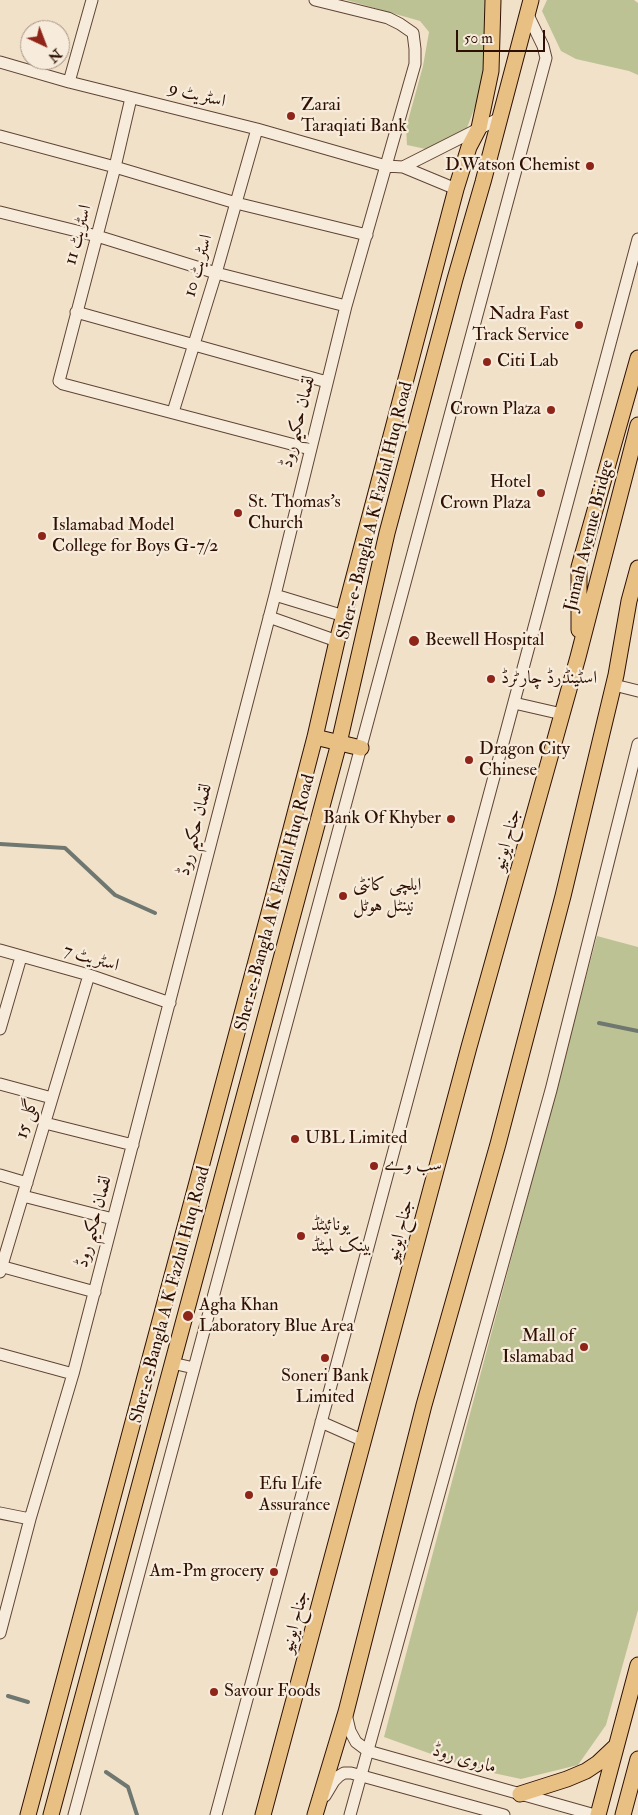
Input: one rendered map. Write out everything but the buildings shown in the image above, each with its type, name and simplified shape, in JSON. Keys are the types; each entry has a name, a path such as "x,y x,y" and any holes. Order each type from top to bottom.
{"main road":[{"name":"Sher-e-Bangla A K Fazlul Huq Road","path":"28,1815 315,737 337,641 456,188 469,147 478,128 491,71 493,0"},
{"name":"Sher-e-Bangla A K Fazlul Huq Road","path":"51,1815 339,742 387,533 529,7"},
{"path":"578,657 579,566 638,358"},
{"name":"Jinnah Avenue Bridge","path":"578,657 638,425"},
{"path":"315,1813 346,1712 424,1405 498,1144 563,896 634,607 638,568"},
{"name":"جناح ایونیو","path":"263,1815 469,1047 578,657"},
{"path":"315,737 361,748"},
{"path":"152,1352 173,1360"},
{"path":"596,1815 638,1665"},
{"path":"520,1794 586,1771 598,1763 616,1746"},
{"path":"623,1815 638,1759"}],"street":[{"path":"69,82 92,0"},
{"name":"لقمان حکیم روڈ","path":"0,1633 30,1519 95,1292 275,595 346,306 415,64 413,33 400,24 388,18 315,0"},
{"path":"74,1815 546,58 529,7"},
{"name":"اسٹریٹ 9","path":"1,66 257,129 386,166 403,167"},
{"name":"اسٹریٹ 11","path":"132,98 116,167 76,312 60,381 63,384 173,412"},
{"path":"403,167 500,118"},
{"name":"اسٹریٹ 10","path":"173,412 216,273 257,129"},
{"path":"0,136 116,167 236,203 367,235"},
{"path":"403,167 456,188"},
{"path":"0,212 97,236 216,273 346,306"},
{"path":"216,1815 638,239"},
{"path":"76,312 327,382"},
{"path":"173,412 310,449"},
{"path":"275,595 344,616"},
{"path":"268,617 337,641"},
{"path":"615,680 638,691"},
{"path":"514,703 562,714"},
{"path":"350,1815 551,1090 638,744"},
{"name":"اسٹریٹ 7","path":"0,950 89,976 170,1003"},
{"path":"0,1029 21,957"},
{"name":"گلی 15","path":"1,1268 89,976"},
{"path":"0,1084 52,1098"},
{"path":"45,1123 133,1145"},
{"path":"0,1175 27,1183"},
{"path":"23,1196 113,1220"},
{"path":"1,1268 95,1292"},
{"path":"0,1354 73,1374"},
{"path":"173,1360 194,1368"},
{"path":"321,1422 364,1441"},
{"path":"0,1513 30,1519"},
{"path":"346,1712 350,1731 356,1742 368,1751"},
{"name":"ماروی روڈ","path":"368,1751 596,1815"},
{"path":"315,1813 334,1781 344,1773 351,1773 504,1815"}],"green space":[{"path":"346,0 488,0 483,86 463,138 435,151 407,145 406,128 423,66 429,32 420,21"},
{"path":"547,0 634,0 638,3 638,75 629,71 576,59 561,51 542,11"},
{"path":"597,936 638,947 638,1610 606,1725 578,1765 521,1779 470,1768 384,1737"}],"waterway":[{"path":"0,844 65,848 115,895 155,913"},
{"path":"599,1023 638,1031"},
{"path":"8,1696 28,1702"},
{"path":"106,1772 128,1787 137,1815"}],"place":[{"name":"Zarai Taraqiati Bank","path":"291,116"},
{"name":"D.Watson Chemist","path":"590,166"},
{"name":"Nadra Fast Track Service","path":"579,325"},
{"name":"Citi Lab","path":"487,362"},
{"name":"Crown Plaza","path":"551,410"},
{"name":"Hotel Crown Plaza","path":"541,493"},
{"name":"St. Thomas's Church","path":"238,513"},
{"name":"Islamabad Model College for Boys G-7/2","path":"42,536"},
{"name":"Beewell Hospital","path":"414,641"},
{"name":"اسٹینڈرڈ چارٹرڈ","path":"491,679"},
{"name":"Dragon City Chinese","path":"469,760"},
{"name":"Bank Of Khyber","path":"451,819"},
{"name":"ایلچی کانٹی نینٹل ہوٹل","path":"343,896"},
{"name":"UBL Limited","path":"295,1139"},
{"name":"سب وے","path":"374,1166"},
{"name":"یونائیٹڈ بینک لمیٹڈ","path":"301,1236"},
{"name":"Agha Khan Laboratory Blue Area","path":"188,1316"},
{"name":"Mall of Islamabad","path":"584,1347"},
{"name":"Soneri Bank Limited","path":"325,1358"},
{"name":"Efu Life Assurance","path":"249,1495"},
{"name":"Am-Pm grocery","path":"274,1572"},
{"name":"Savour Foods","path":"214,1692"}]}
